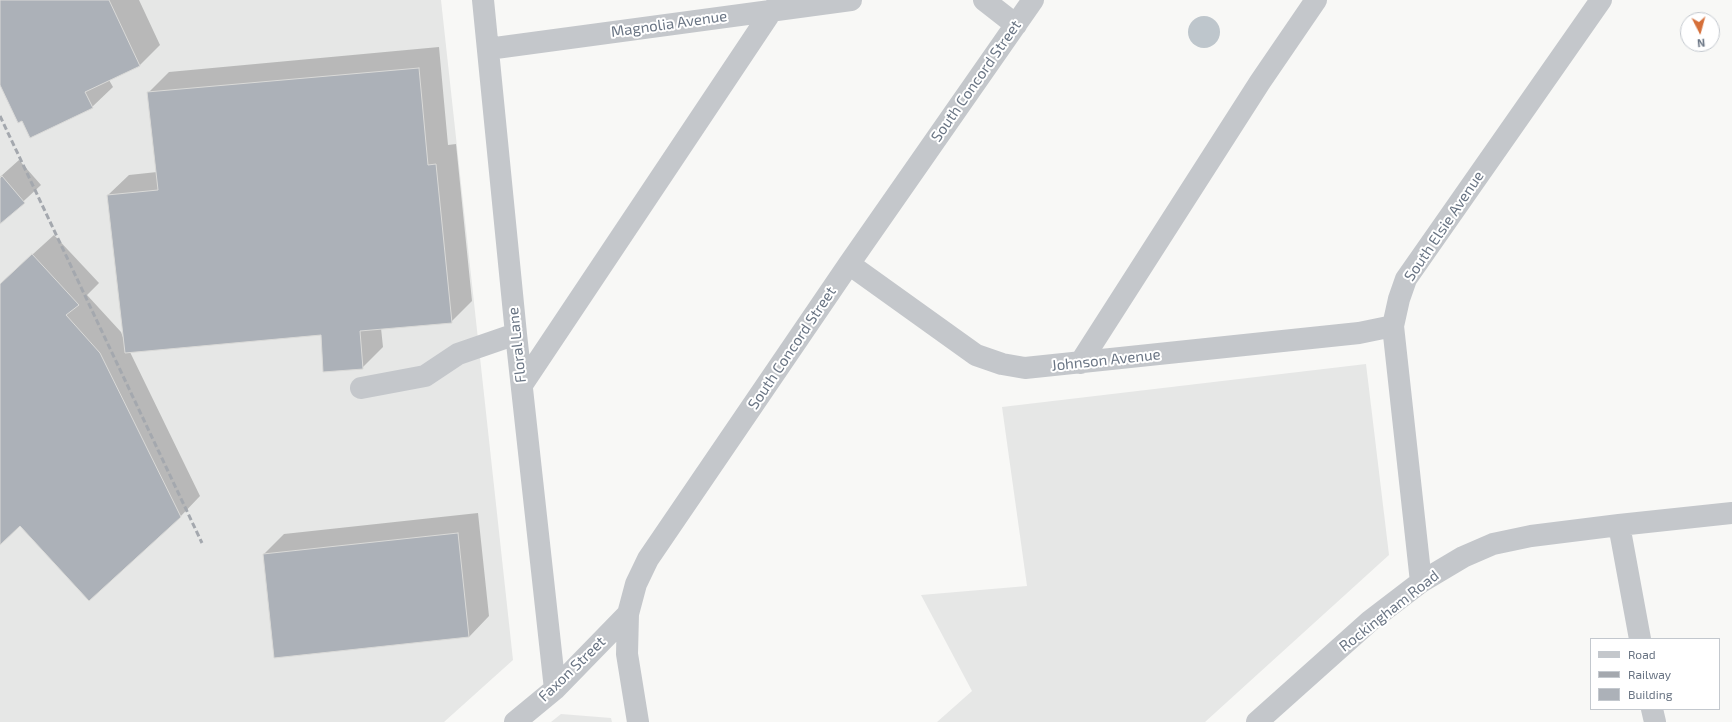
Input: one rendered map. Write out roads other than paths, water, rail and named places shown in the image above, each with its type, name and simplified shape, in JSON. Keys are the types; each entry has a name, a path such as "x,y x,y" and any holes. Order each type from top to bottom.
{"street":[{"name":"Floral Lane","path":"483,0 516,334 555,689"},
{"name":"Magnolia Avenue","path":"488,49 773,9 851,0"},
{"path":"984,0 1016,25"},
{"name":"South Concord Street","path":"638,722 627,654 628,614 636,584 648,559 849,264 1033,0"},
{"path":"1080,363 1260,82 1316,0"},
{"name":"South Elsie Avenue","path":"1421,582 1393,326 1399,300 1406,279 1601,0"},
{"path":"522,385 773,9"},
{"name":"Johnson Avenue","path":"849,264 976,356 1002,364 1025,368 1359,333 1393,326"},
{"path":"361,388 425,376 458,354 516,334"},
{"name":"Rockingham Road","path":"1257,722 1370,622 1421,582 1463,557 1493,544 1531,536 1732,513"},
{"path":"1619,525 1640,638"},
{"name":"Faxon Street","path":"515,722 555,689 628,614"},
{"path":"1652,710 1655,722"}],"railway":[{"path":"0,116 202,543"}]}
